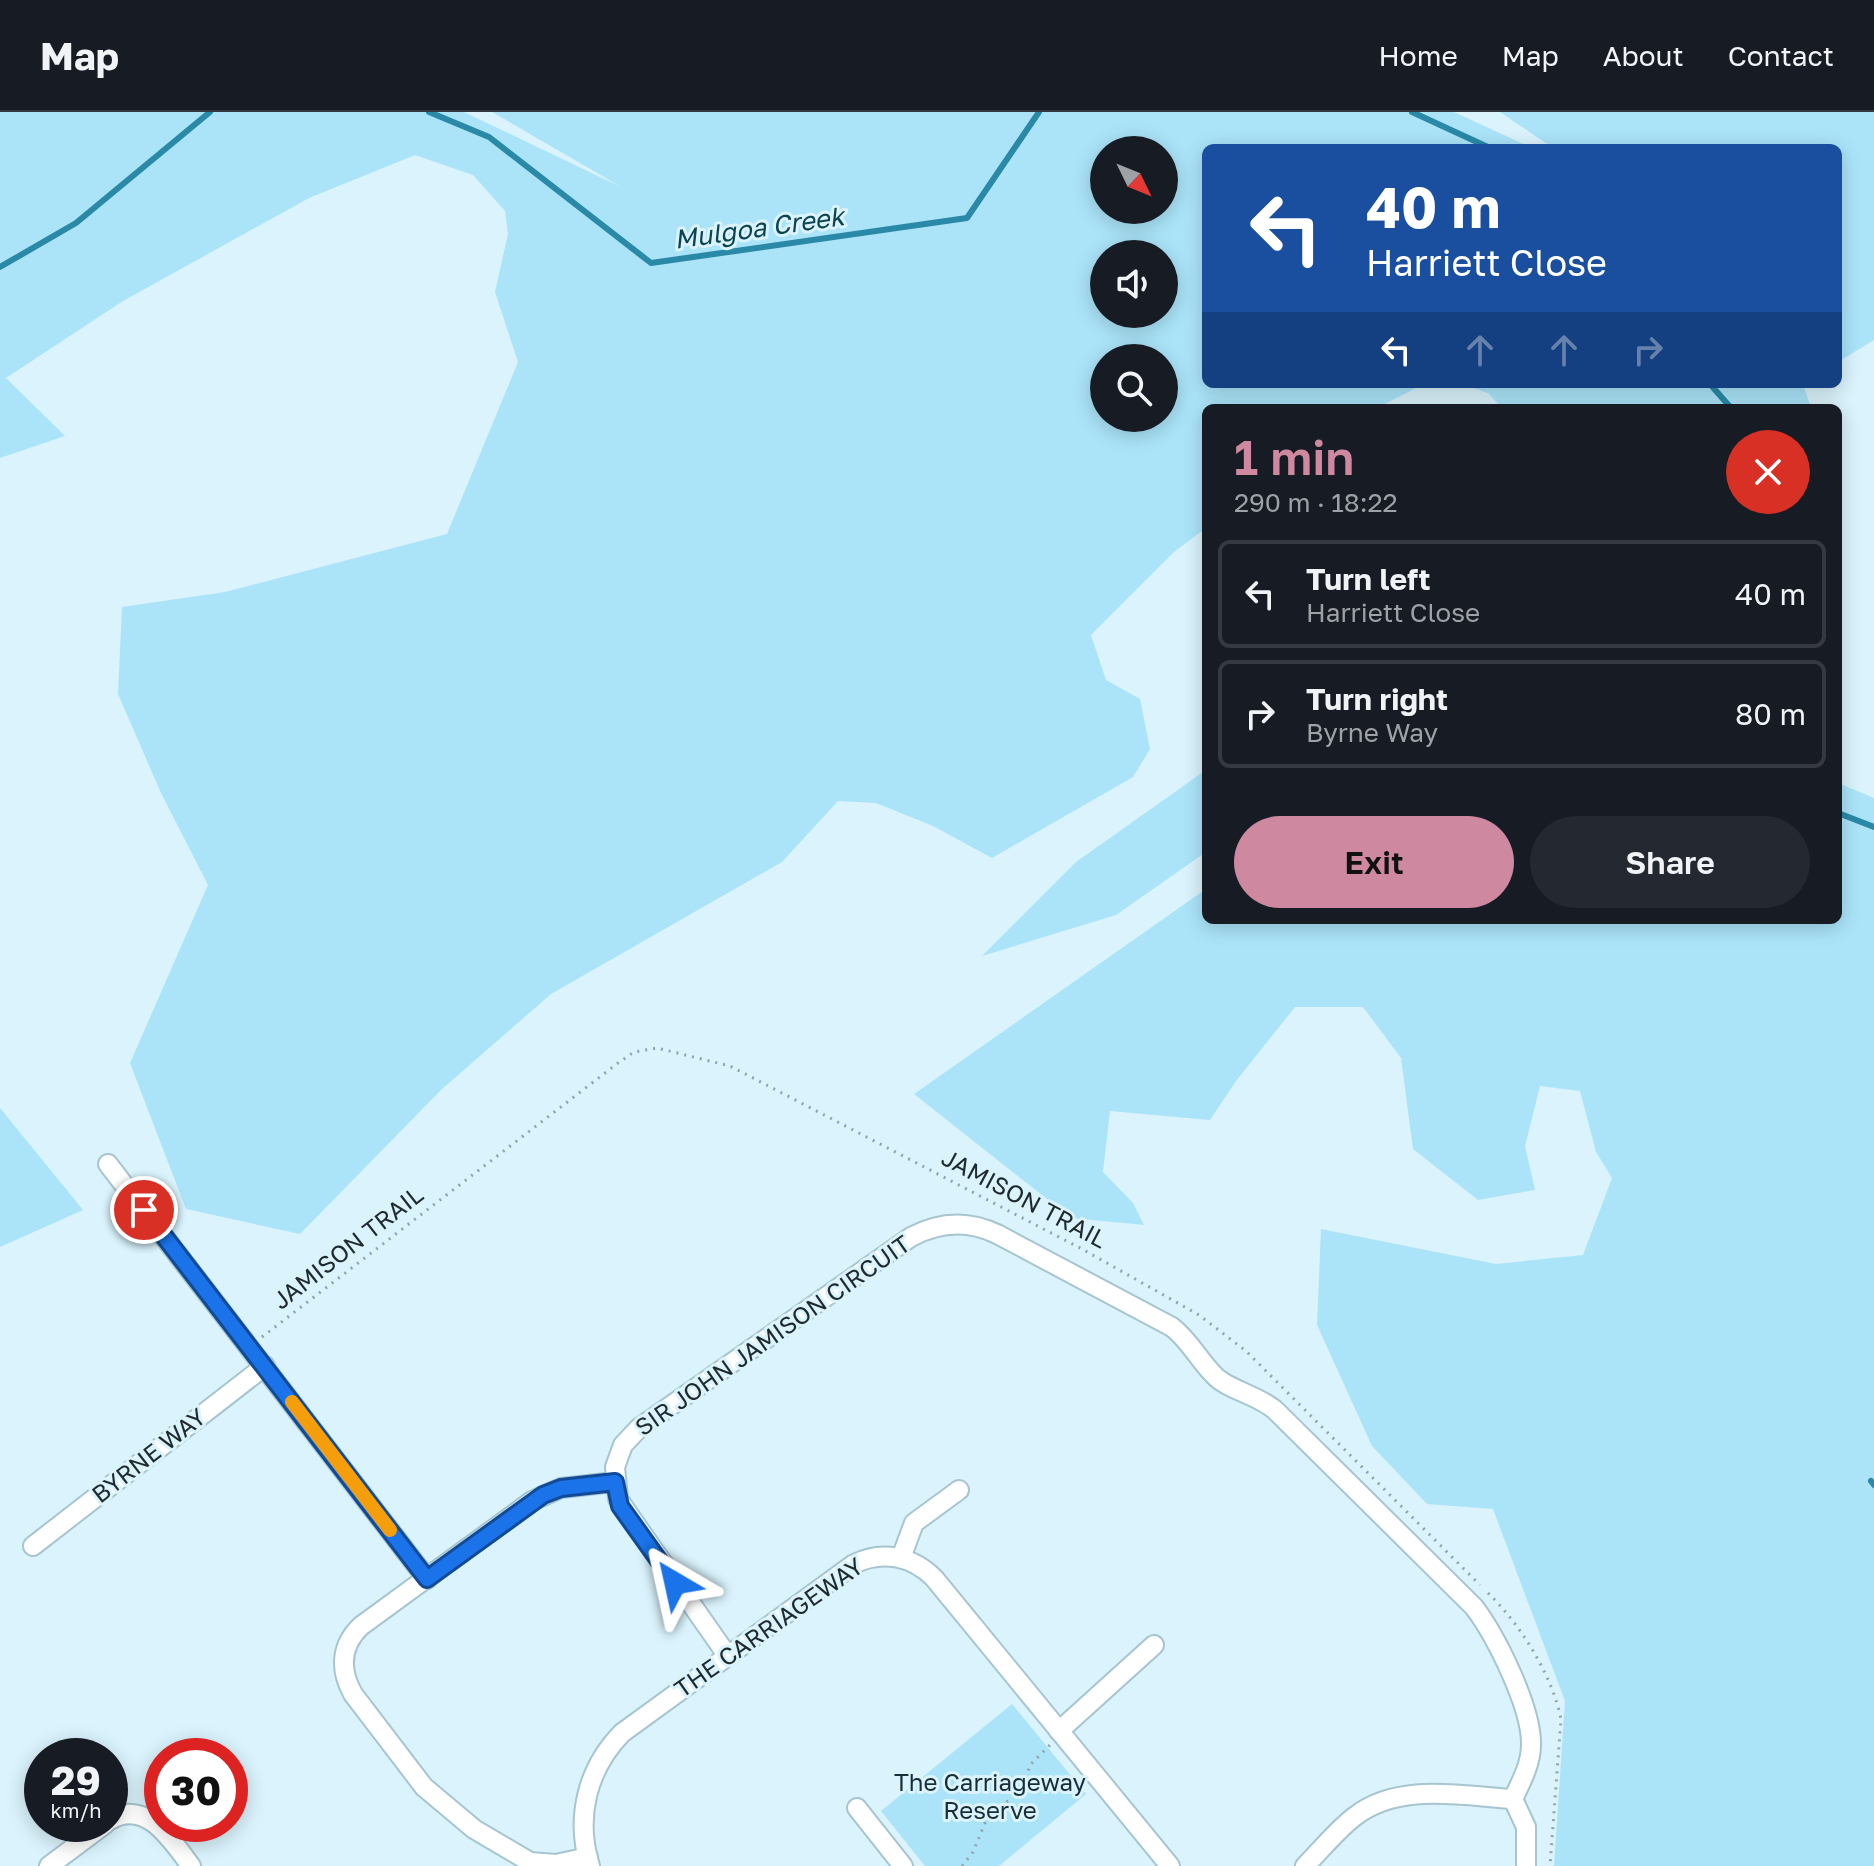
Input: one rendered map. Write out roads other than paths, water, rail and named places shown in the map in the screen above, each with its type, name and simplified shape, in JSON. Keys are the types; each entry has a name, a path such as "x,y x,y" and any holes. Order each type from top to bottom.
{"street":[{"path":"108,1164 427,1579"},
{"name":"SIR JOHN JAMISON CIRCUIT","path":"615,1482 615,1467 623,1445 639,1428 911,1237 951,1224 980,1227 1159,1318 1183,1335 1215,1377 1256,1396 1275,1410 1474,1607 1488,1627 1529,1724 1530,1755 1513,1799"},
{"name":"BYRNE WAY","path":"33,1546 265,1366"},
{"path":"589,1862 530,1862 465,1822 411,1771 349,1687 343,1658 354,1633 543,1495 561,1488 615,1482 623,1511 727,1655"},
{"path":"959,1490 914,1523 901,1558 920,1565 934,1578 1170,1866"},
{"name":"THE CARRIAGEWAY","path":"589,1862 584,1807 592,1778 605,1753 631,1724 854,1564 874,1557 901,1558"},
{"path":"1061,1733 1154,1645"},
{"path":"1305,1866 1354,1817 1386,1799 1412,1794 1513,1799 1526,1827 1526,1866"},
{"path":"857,1808 903,1866"},
{"path":"128,1813 152,1821 191,1866"},
{"path":"49,1866 81,1842"}],"waterway":[{"path":"0,267 76,223 210,112"},
{"name":"Mulgoa Creek","path":"429,112 489,137 651,263 967,218 1039,112"},
{"path":"1412,112 1481,144"},
{"path":"1714,388 1728,404"},
{"path":"1842,815 1874,827"},
{"path":"1871,1481 1874,1485"}],"park label":[{"name":"The Carriageway Reserve","path":"990,1797"}]}
